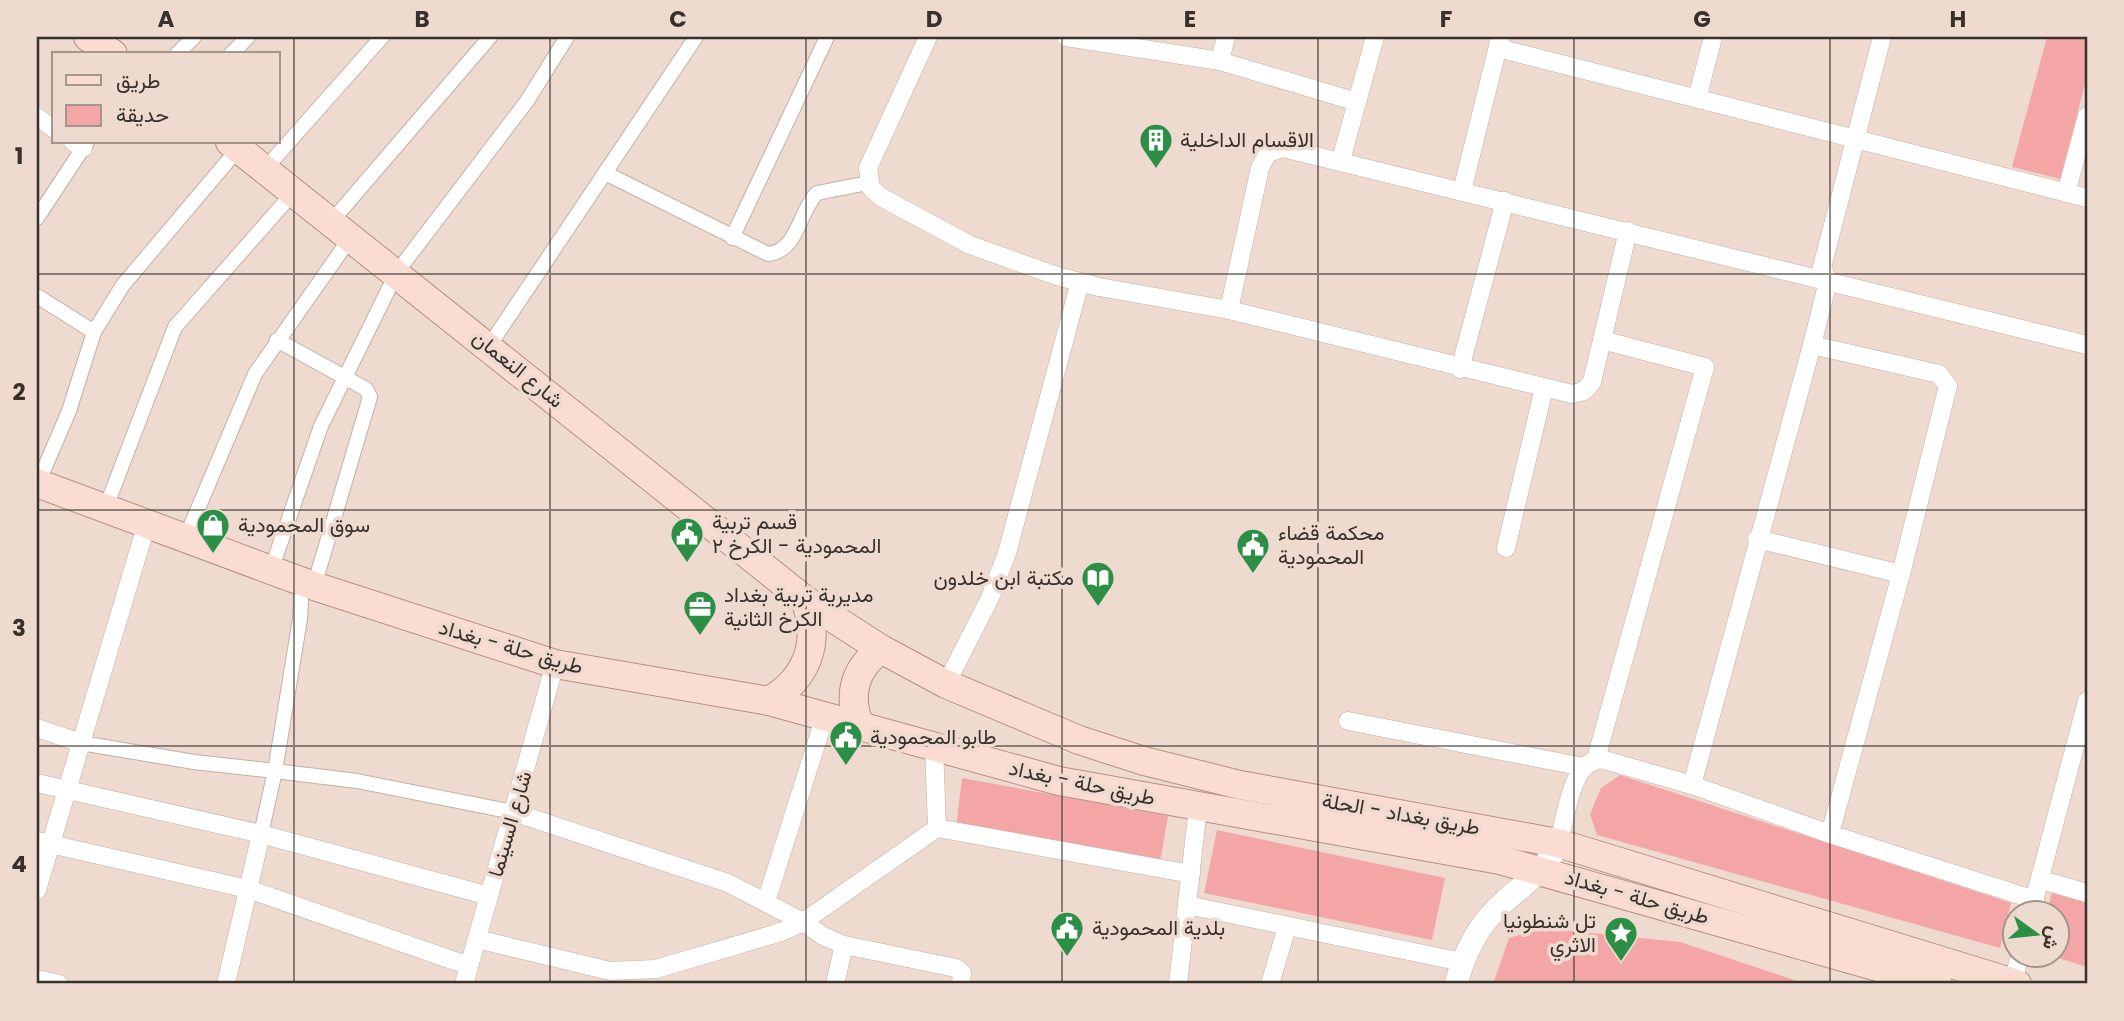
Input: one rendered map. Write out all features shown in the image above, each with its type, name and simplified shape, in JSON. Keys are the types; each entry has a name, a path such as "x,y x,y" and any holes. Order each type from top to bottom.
{"main road":[{"name":"شارع النعمان","path":"234,145 397,272 805,600"},
{"name":"طريق حلة - بغداد","path":"37,485 106,507 308,584 555,664 769,701 1059,781 1500,860 1938,984"},
{"name":"طريق بغداد - الحلة","path":"805,600 880,649 946,684 1058,732 1143,761 1240,785 1558,843 2015,984"},
{"path":"769,701 793,683 809,658 813,628 805,600"},
{"path":"860,726 853,702 853,689 862,666 880,649"}],"street":[{"path":"179,52 194,37"},
{"path":"233,52 248,37"},
{"path":"264,170 382,37"},
{"path":"186,537 255,373 341,229 489,37"},
{"path":"271,570 321,426 397,272 527,101 567,37"},
{"path":"489,346 696,37"},
{"path":"732,238 827,37"},
{"path":"928,37 868,168 868,183 881,197 949,235 992,254 1080,282 1229,310 1460,369 1572,394 1584,391 1591,382 1628,231"},
{"path":"1066,37 1220,61 1357,102"},
{"path":"1220,61 1226,37"},
{"path":"1341,160 1375,37"},
{"path":"1698,99 1713,37"},
{"path":"1692,785 1812,345 1828,281 1822,267 1882,37"},
{"path":"1462,191 1499,42 1698,99 2087,198"},
{"path":"2066,193 2087,116"},
{"path":"37,117 52,128"},
{"path":"37,218 81,144"},
{"path":"37,485 69,411 93,332 123,285 234,145"},
{"path":"1229,310 1260,168 1268,153 1283,148 1341,160 2087,345"},
{"path":"605,173 763,253 779,252 789,243 817,193 868,183"},
{"path":"106,507 175,327 293,192"},
{"path":"1460,369 1505,201"},
{"path":"946,684 990,598 1007,553 1080,282"},
{"path":"37,296 93,332"},
{"path":"226,984 275,771 308,584 370,397 366,389 277,340"},
{"path":"1456,984 1462,962 1487,919 1543,870 1558,843 1574,785 1590,763 1705,367 1602,340"},
{"path":"1812,345 1939,374 1946,380 1948,393 1830,834"},
{"path":"1506,548 1544,388"},
{"path":"37,890 44,843 67,789 147,523"},
{"path":"1758,539 1901,574"},
{"name":"شارع السينما","path":"464,984 555,664"},
{"path":"2035,898 2087,701"},
{"path":"766,902 825,716"},
{"path":"1348,721 1590,763 1692,785 2010,898"},
{"path":"37,728 81,743 194,762 357,782 513,812 729,883 844,945 956,968 961,973 961,984"},
{"path":"933,746 937,828"},
{"path":"37,783 261,834 489,896"},
{"path":"1178,984 1198,807"},
{"path":"477,939 610,971 656,969 781,932 803,922 937,828 1191,874"},
{"path":"44,843 248,889 470,966"},
{"path":"2040,880 2087,893"},
{"path":"1187,905 1462,962"},
{"path":"1270,984 1287,927"},
{"path":"835,984 844,945"},
{"path":"37,979 59,984"}],"green space":[{"path":"2047,37 2087,37 2087,77 2060,179 2012,167"},
{"path":"1620,775 2002,900 2000,948 1597,835 1590,814 1601,788"},
{"path":"962,778 1168,816 1160,862 956,827"},
{"path":"1217,830 1445,878 1432,940 1204,893"},
{"path":"2053,889 2087,900 2087,967 2072,962 2072,898 2051,898"},
{"name":"تل شنطونيا الاثري","path":"1542,928 1680,942 1806,984 1493,984 1509,938"}],"place":[{"name":"الاقسام الداخلية","path":"1156,170"},
{"name":"سوق المحمودية","path":"213,555"},
{"name":"قسم تربية المحمودية - الكرخ ٢","path":"687,564"},
{"name":"محكمة قضاء المحمودية","path":"1253,575"},
{"name":"مكتبة ابن خلدون","path":"1098,608"},
{"name":"مديرية تربية بغداد الكرخ الثانية","path":"700,637"},
{"name":"طابو المحمودية","path":"846,767"},
{"name":"بلدية المحمودية","path":"1067,958"},
{"name":"تل شنطونيا الاثري","path":"1621,963"}]}
